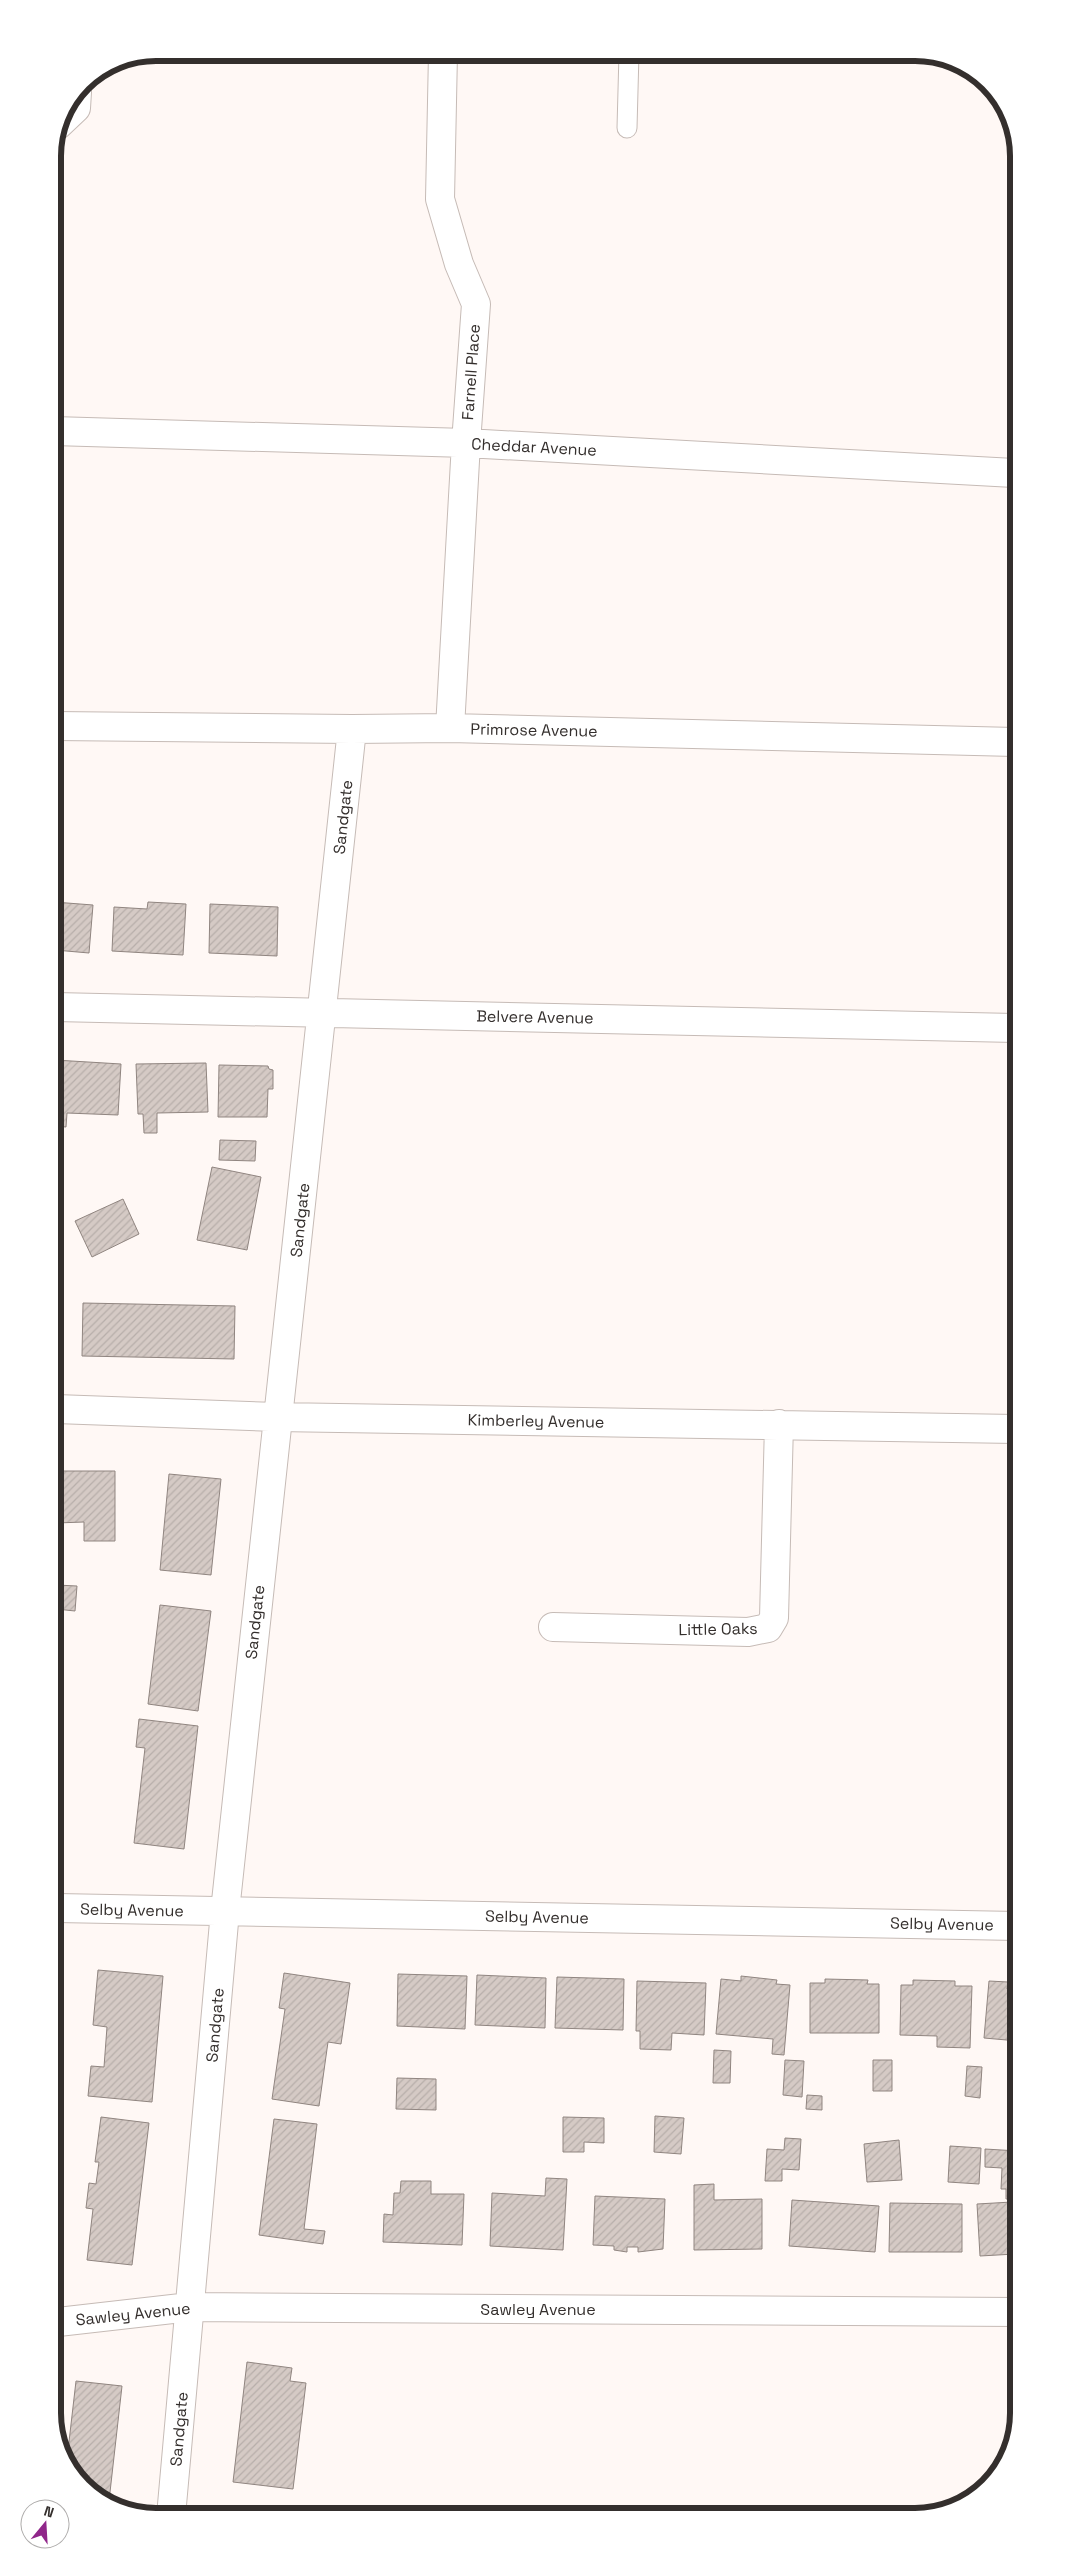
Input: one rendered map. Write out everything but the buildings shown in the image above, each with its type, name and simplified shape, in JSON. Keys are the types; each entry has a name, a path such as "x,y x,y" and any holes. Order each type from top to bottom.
{"street":[{"name":"Farnell Place","path":"443,61 440,199 459,264 476,304 450,728"},
{"name":"Cheddar Avenue","path":"61,431 466,443 1010,472"},
{"name":"Primrose Avenue","path":"61,726 352,730 450,728 1010,742"},
{"name":"Sandgate","path":"173,2508 225,1911 352,730"},
{"name":"Belvere Avenue","path":"61,1007 1010,1028"},
{"name":"Kimberley Avenue","path":"61,1409 277,1417 1010,1429"},
{"name":"Little Oaks","path":"553,1626 748,1632 768,1628 774,1618 779,1424"},
{"name":"Selby Avenue","path":"61,1908 1010,1926"},
{"name":"Sawley Avenue","path":"61,2322 190,2307 1010,2312"}],"lane":[{"path":"627,128 629,61"}]}
